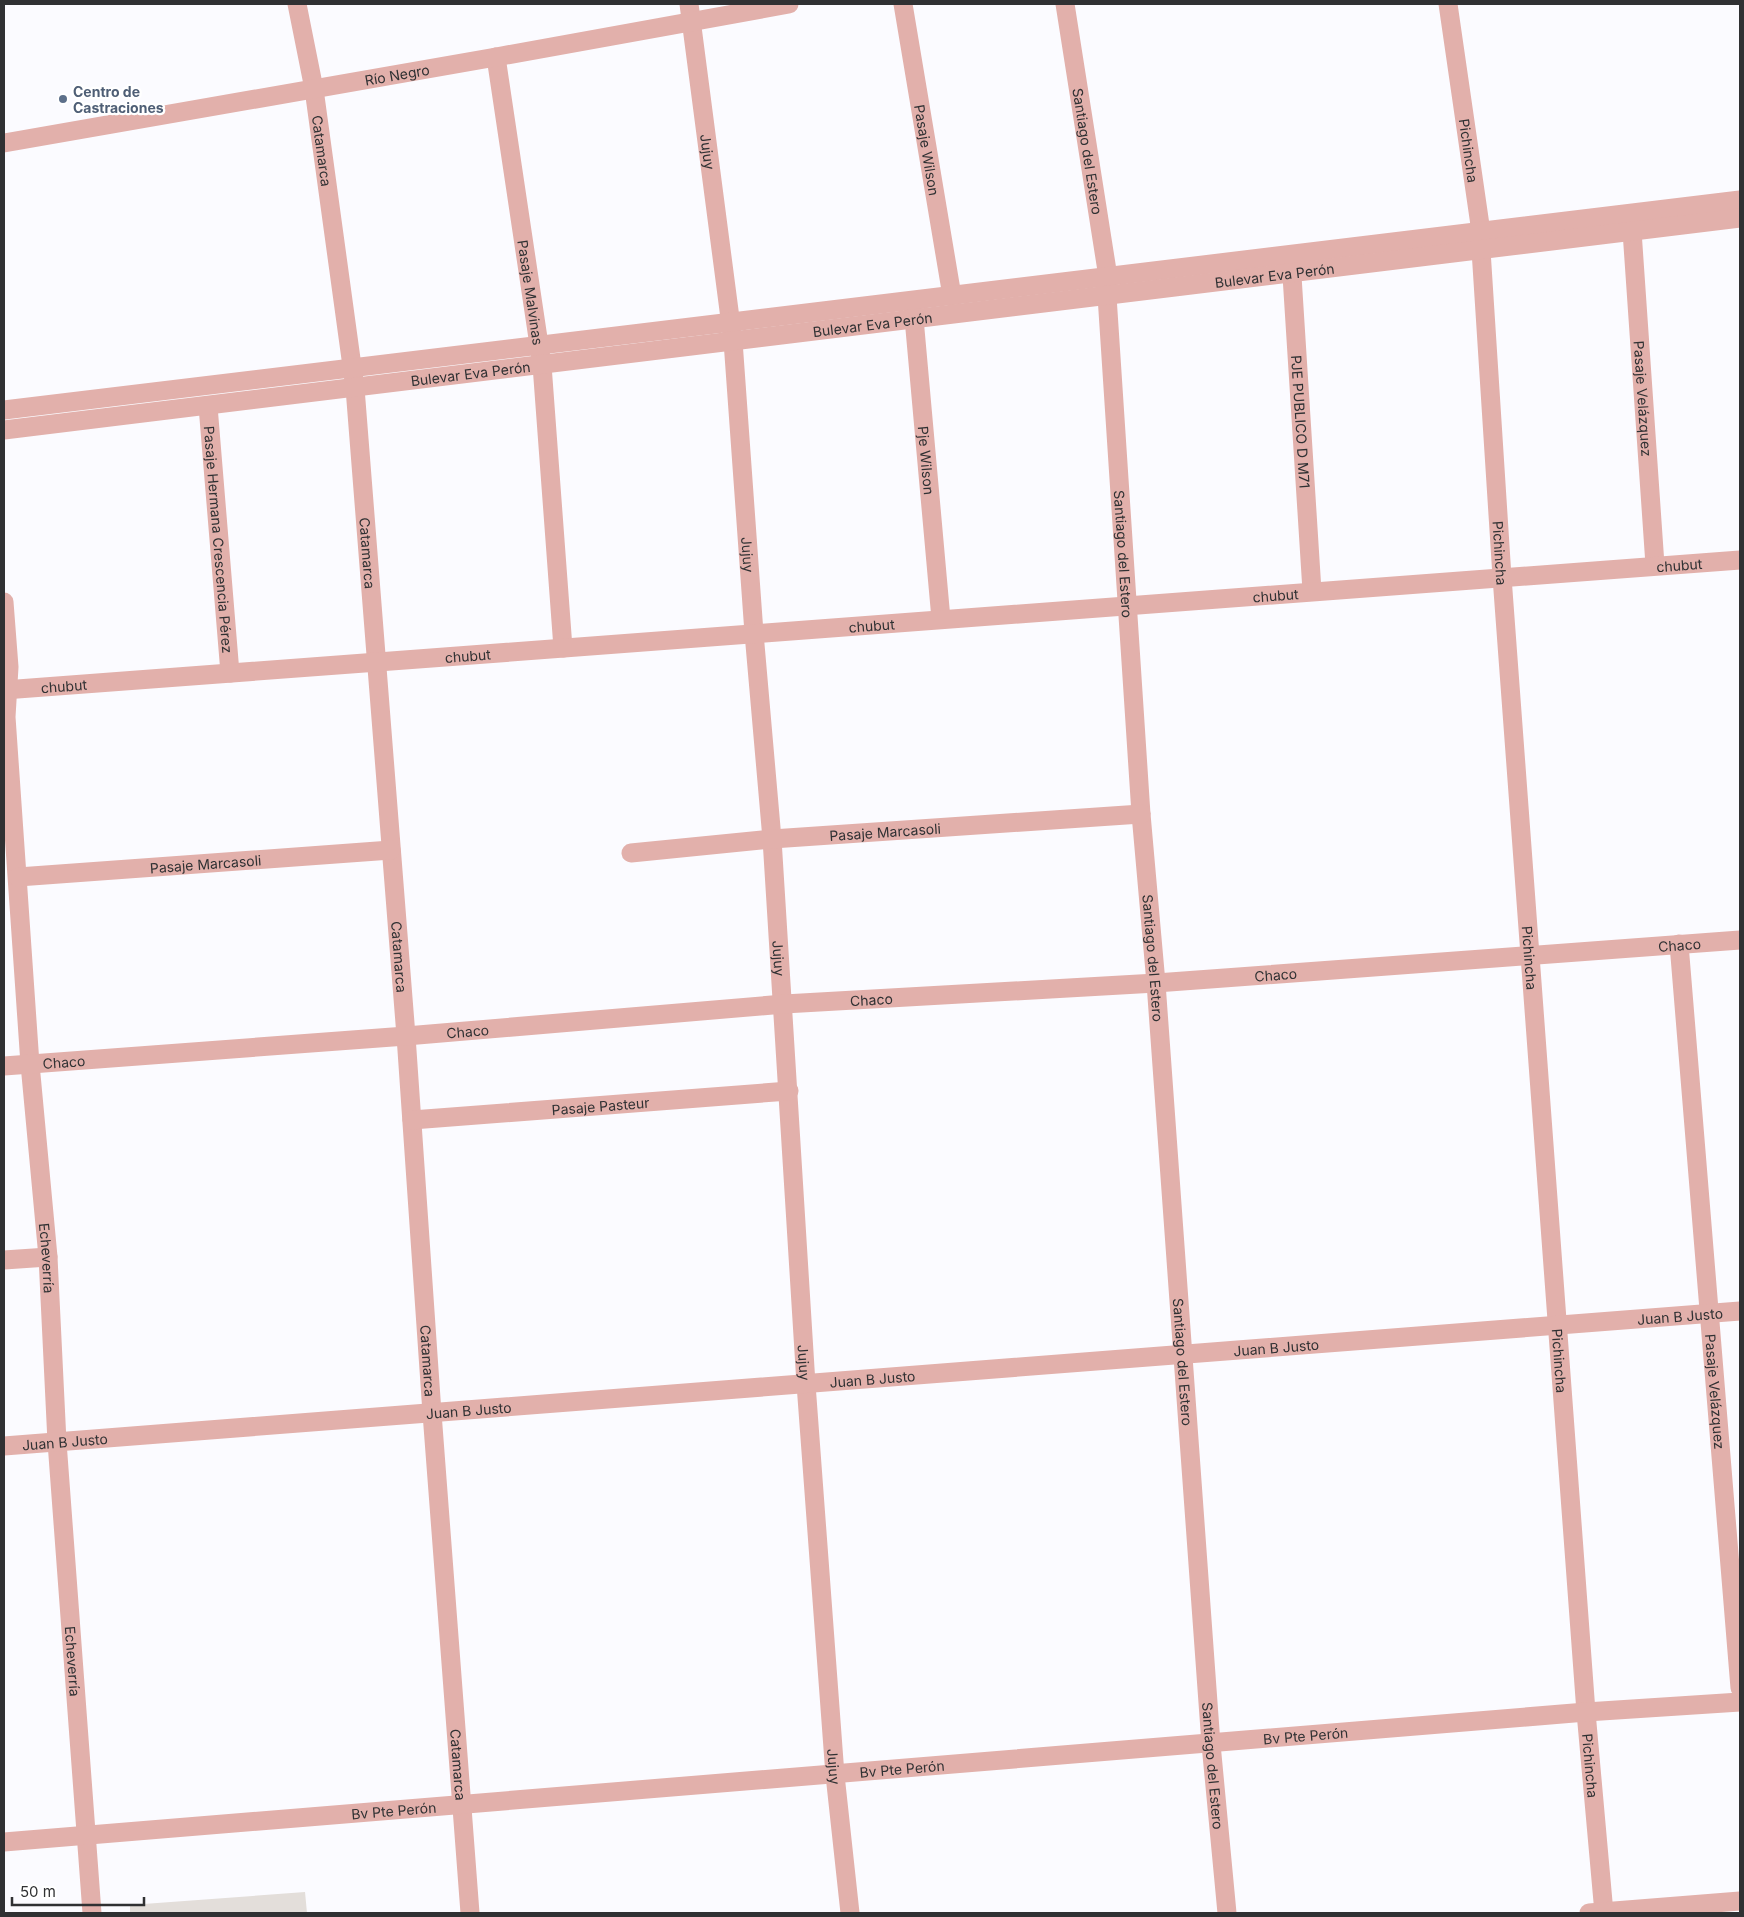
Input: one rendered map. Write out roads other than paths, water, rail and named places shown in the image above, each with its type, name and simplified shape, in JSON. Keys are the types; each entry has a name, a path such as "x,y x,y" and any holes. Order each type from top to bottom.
{"street":[{"name":"Catamarca","path":"297,4 314,90 355,388 406,1036 432,1413 470,1913"},
{"name":"Río Negro","path":"4,143 496,58 690,13 789,4"},
{"name":"Pasaje Wilson","path":"903,4 952,296"},
{"name":"Santiago del Estero","path":"1065,4 1108,277 1141,814 1156,983 1211,1744 1227,1913"},
{"name":"Pichincha","path":"1448,4 1481,241 1502,577 1586,1712 1599,1913"},
{"name":"Jujuy","path":"690,13 732,332 784,1004 806,1384 835,1775 850,1913"},
{"name":"Pasaje Malvinas","path":"496,58 542,365 564,648"},
{"name":"Bulevar Eva Perón","path":"4,410 539,346 914,319 1108,296 1292,273 1740,200"},
{"name":"Bulevar Eva Perón","path":"4,430 542,365 912,301 1291,254 1632,231 1740,218"},
{"name":"Pasaje Velázquez","path":"1632,231 1655,565"},
{"name":"PJE PUBLICO D M71","path":"1291,254 1312,591"},
{"name":"Pje Wilson","path":"912,301 941,619"},
{"name":"Pasaje Hermana Crescencia Pérez","path":"208,406 230,673"},
{"name":"chubut","path":"6,690 1740,560"},
{"name":"Echeverría","path":"4,602 10,667 6,690 10,852 18,877 30,1064 48,1257 57,1442 92,1913"},
{"name":"Pasaje Marcasoli","path":"631,853 772,839 1141,814"},
{"name":"Pasaje Marcasoli","path":"18,877 391,850"},
{"name":"Chaco","path":"4,1066 406,1036 784,1004 1156,983 1740,940"},
{"name":"Pasaje Velázquez","path":"1679,944 1740,1688"},
{"name":"Pasaje Pasteur","path":"412,1120 789,1091"},
{"path":"4,1260 48,1257"},
{"name":"Juan B Justo","path":"4,1446 1740,1311"},
{"name":"Bv Pte Perón","path":"4,1842 1586,1712 1740,1702"},
{"path":"1599,1913 1740,1901"}],"place":[{"name":"Centro de Castraciones","path":"63,99"}]}
